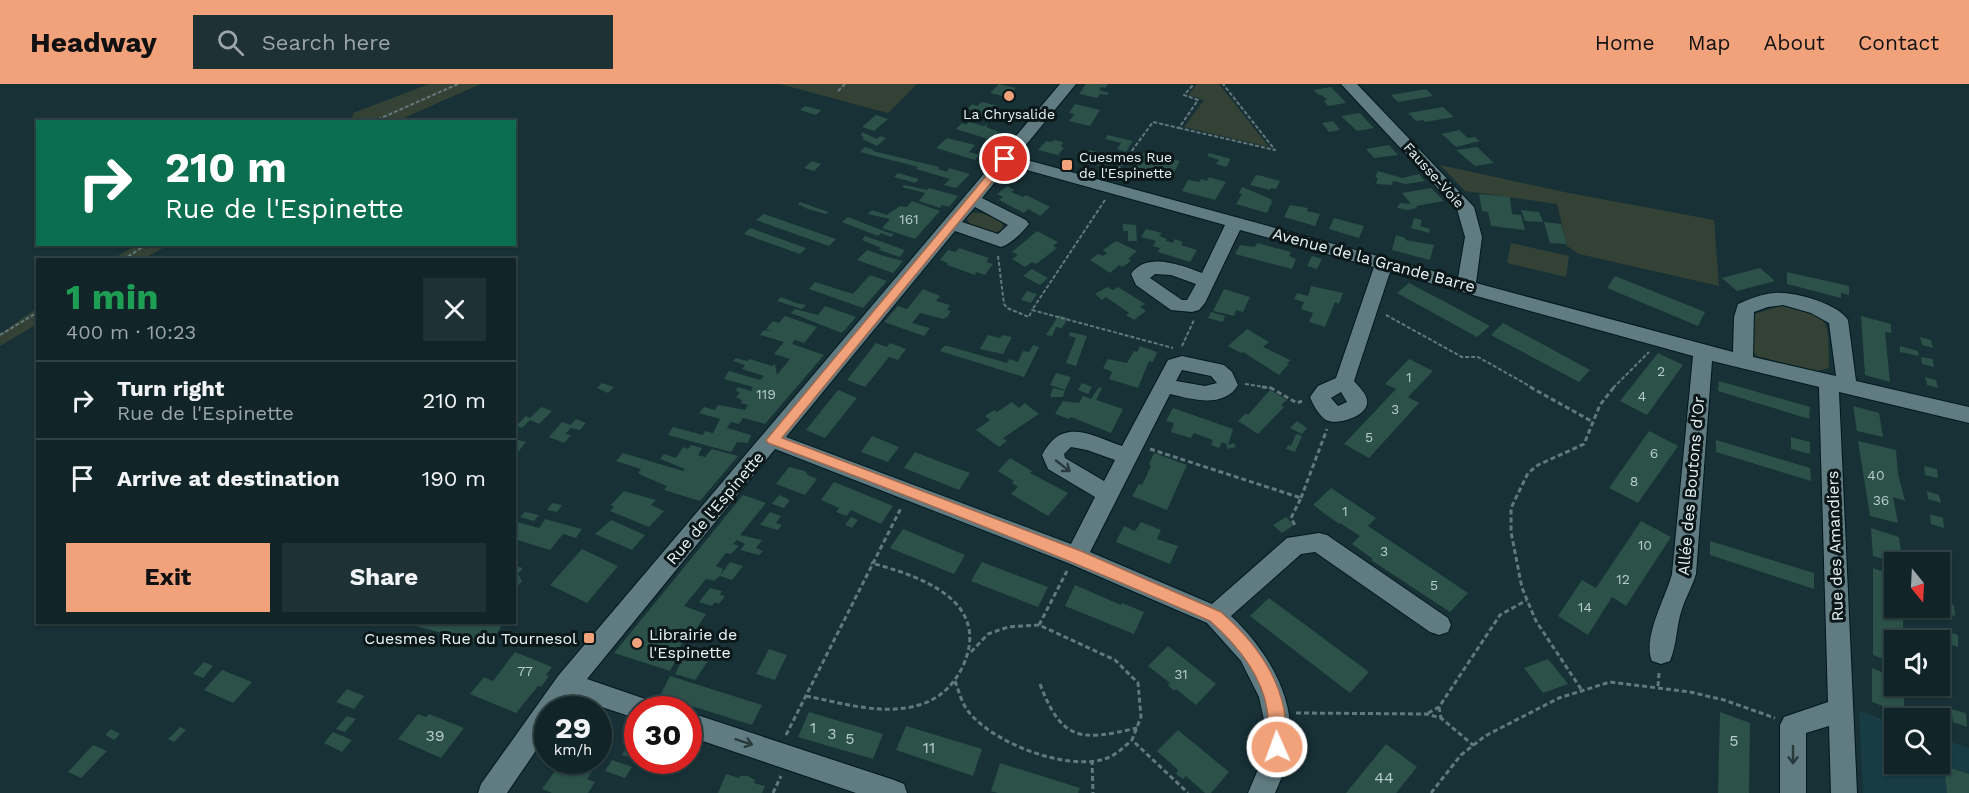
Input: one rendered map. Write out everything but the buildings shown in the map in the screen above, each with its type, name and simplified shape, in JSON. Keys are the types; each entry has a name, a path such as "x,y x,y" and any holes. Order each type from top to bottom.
{"street":[{"name":"Rue de l'Espinette","path":"558,696 1068,84"},
{"name":"Fausse-Voie","path":"1349,84 1465,207 1473,224 1475,239 1466,285"},
{"name":"Avenue de la Grande Barre","path":"1005,159 1236,221 1702,352 1969,415"},
{"path":"951,224 1001,241 1020,224 972,199"},
{"path":"1206,281 1236,221"},
{"path":"1333,414 1346,412 1357,406 1357,399 1344,382 1384,263"},
{"path":"1743,362 1745,309 1776,299 1787,299 1822,310 1838,320 1838,384"},
{"name":"Allée des Boutons d'Or","path":"1661,653 1670,608 1679,592 1684,574 1702,352"},
{"path":"1076,556 1164,385 1175,365 1182,363 1217,370 1226,377 1228,385 1209,396 1164,385"},
{"name":"Rue des Amandiers","path":"1838,384 1844,793"},
{"path":"1108,494 1056,463 1053,455 1059,444 1067,439 1131,450"},
{"path":"772,440 910,490 1076,556 1215,616 1239,639 1263,672 1276,713 1277,747 1270,777 1261,793"},
{"path":"1215,616 1295,545 1319,542 1439,625"},
{"path":"567,684 624,703"},
{"path":"1793,793 1793,725 1841,710"},
{"path":"702,729 894,793"},
{"name":"Rue de l'Espinette","path":"491,793 534,730"}],"path":[{"path":"377,120 458,84"},
{"path":"837,91 845,84"},
{"path":"1179,128 1198,100 1184,95 1194,84"},
{"path":"1001,241 997,252 1004,304 1007,308 1029,317 1110,194 1106,186 1153,122 1275,150 1223,84"},
{"path":"126,258 144,246"},
{"path":"1369,305 1462,357 1478,357 1593,422"},
{"path":"1032,310 1180,350 1192,326"},
{"path":"0,335 36,313"},
{"path":"1581,689 1536,621 1522,588 1511,532 1511,508 1528,473 1538,465 1584,444 1589,438 1602,402 1661,340"},
{"path":"1228,385 1253,384 1271,388 1297,403"},
{"path":"1306,542 1291,518 1333,414"},
{"path":"1131,450 1301,498"},
{"path":"789,728 910,490"},
{"path":"1039,625 1076,556"},
{"path":"871,563 907,574 939,588 957,606 971,628 971,652"},
{"path":"1426,714 1440,707 1500,615 1527,600"},
{"path":"806,696 877,710 910,707 934,700 955,681 971,652 988,634 1008,627 1039,625 1115,660 1138,683 1141,717 1132,740 1107,758 1075,762 1032,752 998,736 969,711 955,681"},
{"path":"1431,793 1473,745 1556,699 1581,689 1612,681 1658,686 1751,708 1793,725"},
{"path":"1040,684 1047,706 1061,727 1085,737 1108,735 1137,728"},
{"path":"1440,707 1441,718"},
{"path":"1276,713 1426,714 1441,718 1473,745"},
{"path":"1132,740 1188,793"},
{"path":"1092,760 1093,793"}],"shaded area":[{"path":"1859,711 1884,720 1884,774 1950,774 1950,741 1969,748 1969,793 1863,793"}],"green space":[{"path":"429,84 481,84 399,120 349,120 352,119 353,113"},
{"path":"780,84 917,84 888,113"},
{"path":"1197,84 1219,84 1269,147 1184,127 1204,100 1188,95"},
{"path":"1440,165 1569,193 1714,220 1719,286 1579,254 1567,246 1557,204 1465,191"},
{"path":"972,213 995,218 1002,222 1003,228 995,233 971,226 967,219"},
{"path":"1511,243 1569,256 1566,277 1507,263"},
{"path":"135,246 166,246 145,258 115,258"},
{"path":"1783,305 1811,313 1824,323 1828,339 1829,368 1817,371 1757,356 1749,348 1751,315"},
{"path":"36,309 36,325 0,346 0,334"}],"place":[{"name":"La Chrysalide","path":"1009,96"},
{"name":"Cuesmes Rue de l'Espinette","path":"1067,165"},
{"name":"Cuesmes Rue du Tournesol","path":"589,638"},
{"name":"Librairie de l'Espinette","path":"637,643"}],"route":[{"path":"1005,159 772,440 910,490 1076,556 1215,616 1233,632 1263,672 1276,709 1277,747"}]}
